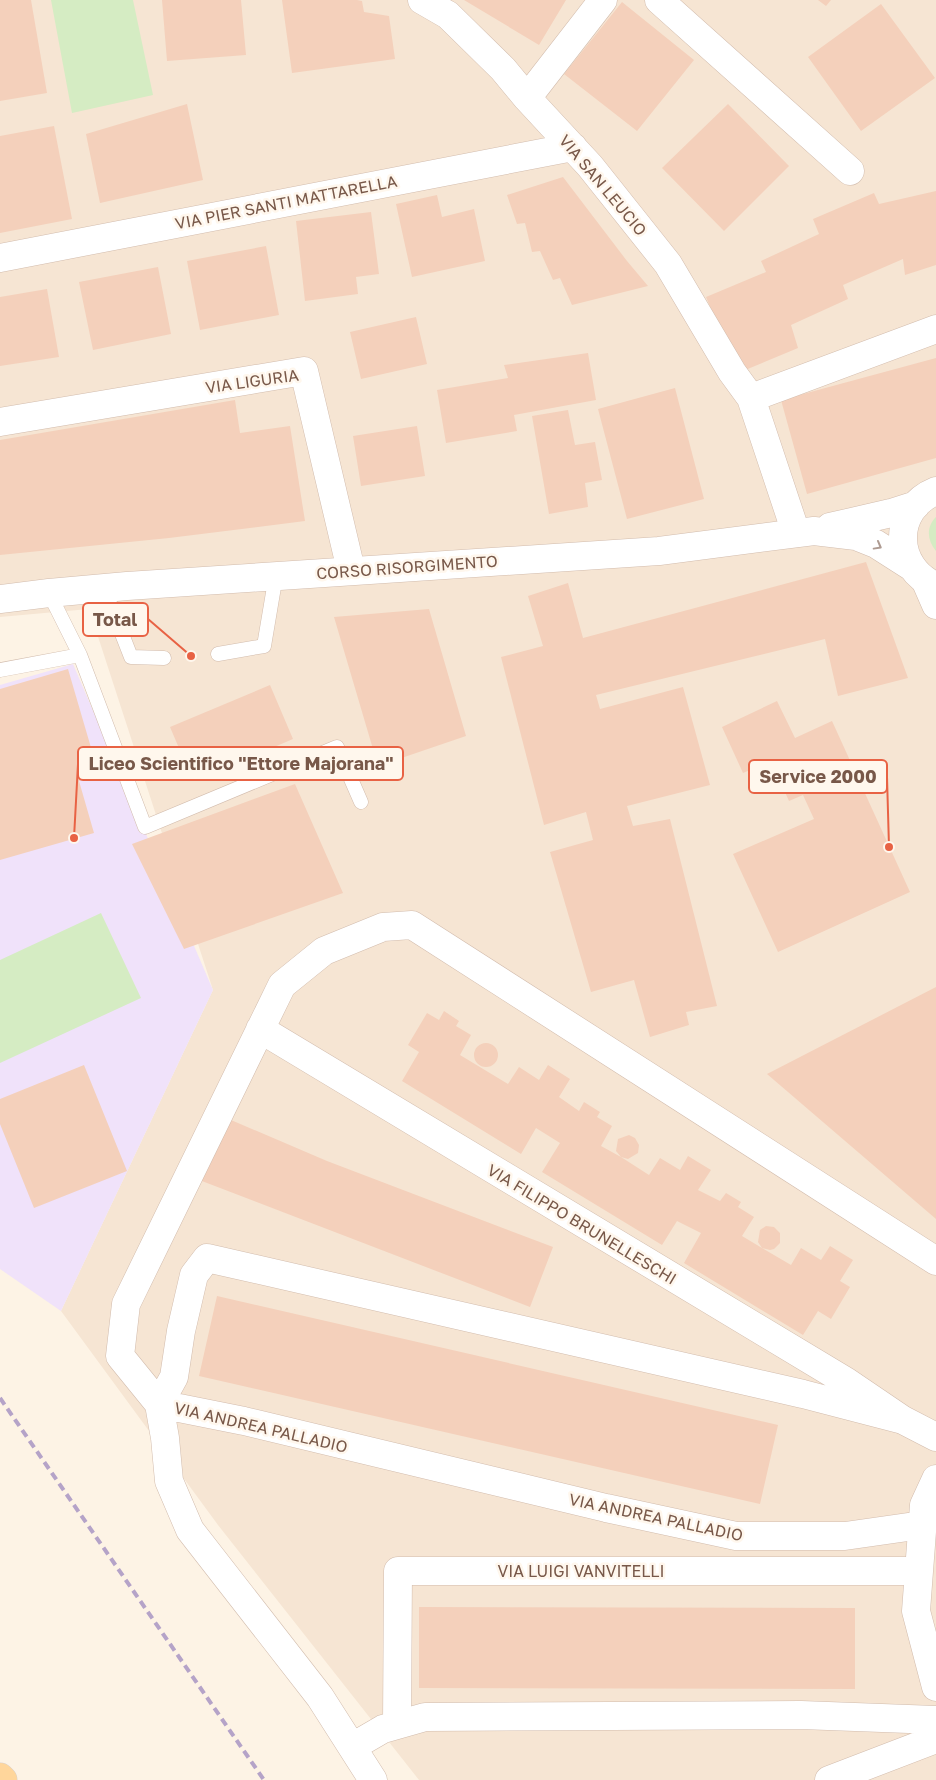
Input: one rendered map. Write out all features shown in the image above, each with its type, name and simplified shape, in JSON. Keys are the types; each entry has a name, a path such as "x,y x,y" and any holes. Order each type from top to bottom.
{"main road":[{"path":"0,1777 3,1780"}],"street":[{"name":"VIA SAN LEUCIO","path":"422,0 448,15 503,69 527,98 573,147 668,264 732,372 751,398 805,532"},
{"path":"527,98 603,0"},
{"path":"659,0 850,171"},
{"name":"VIA PIER SANTI MATTARELLA","path":"0,258 573,147"},
{"path":"751,398 936,328"},
{"name":"VIA LIGURIA","path":"0,422 304,371 351,570"},
{"path":"926,498 906,519 903,536 904,552 927,585"},
{"name":"CORSO RISORGIMENTO","path":"0,599 104,588 276,575 659,551 805,532 891,513 926,498"},
{"name":"CORSO RISORGIMENTO","path":"805,532 856,536 876,544 927,585"},
{"path":"374,1780 320,1697 190,1530 169,1481 165,1438 159,1404 120,1356 126,1304 282,985 324,951 383,927 412,925 936,1261"},
{"name":"VIA FILIPPO BRUNELLESCHI","path":"260,1029 847,1382 903,1420"},
{"name":"VIA ANDREA PALLADIO","path":"903,1420 803,1394 207,1258 194,1275 181,1331 174,1377 159,1404 244,1421 606,1508 736,1536 846,1536 922,1525"},
{"path":"903,1420 936,1438"},
{"path":"936,1479 924,1505 916,1611 936,1687"},
{"name":"VIA LUIGI VANVITELLI","path":"397,1725 398,1571 919,1571"},
{"path":"352,1747 383,1729 425,1717 801,1715 936,1720"},
{"path":"829,1780 936,1738"}],"lane":[{"path":"218,654 264,646 276,575"},
{"path":"104,588 131,657 164,658"},
{"path":"49,593 80,655 145,827 337,747 361,802"},
{"path":"0,670 80,655"}],"shaded area":[{"path":"0,0 936,0 936,1780 419,1780 218,1525 61,1311 213,990 89,609 0,617"},
{"path":"73,664 213,990 61,1311 0,1269 0,685"}],"green space":[{"path":"51,0 133,0 153,95 72,113"},
{"path":"936,517 936,551 929,538 929,529"},
{"path":"101,913 141,998 0,1063 0,960"}],"building":[{"path":"0,0 31,0 47,93 0,101"},
{"path":"162,0 241,0 246,55 167,61"},
{"path":"282,0 362,1 364,12 389,16 395,59 292,73"},
{"path":"464,0 566,0 539,45"},
{"path":"818,0 831,0 826,6"},
{"path":"622,2 694,60 637,131 564,74"},
{"path":"881,4 935,78 861,131 808,57"},
{"path":"187,104 203,180 100,203 86,134"},
{"path":"728,104 789,166 724,231 662,168"},
{"path":"54,126 72,219 0,233 0,136"},
{"path":"563,177 648,286 572,305 560,278 553,280 540,251 532,252 525,223 517,224 507,195"},
{"path":"936,191 936,265 905,275 903,259 843,285 848,299 791,325 798,348 738,373 706,297 766,272 761,261 819,234 813,219 874,193 879,204"},
{"path":"437,195 442,217 474,209 485,261 412,277 396,204"},
{"path":"371,212 379,274 356,277 358,294 305,301 296,221"},
{"path":"266,246 279,315 200,330 187,261"},
{"path":"158,267 171,334 93,350 79,282"},
{"path":"47,289 59,357 0,366 0,297"},
{"path":"416,317 427,364 361,379 350,332"},
{"path":"588,353 596,400 514,415 517,431 446,443 437,390 508,378 504,365"},
{"path":"936,358 936,458 807,494 781,400"},
{"path":"675,388 704,499 627,519 598,409"},
{"path":"235,400 240,433 290,426 305,521 169,538 0,555 0,440"},
{"path":"568,410 575,445 595,442 602,480 585,483 588,507 549,514 532,416"},
{"path":"417,426 425,476 361,486 353,436"},
{"path":"866,562 908,678 838,696 825,639 596,695 600,709 683,687 710,785 627,806 633,826 670,819 717,1006 686,1012 689,1025 650,1037 634,980 591,992 550,852 593,840 586,812 544,825 501,657 543,646 528,596 568,583 583,638"},
{"path":"429,609 466,736 378,766 334,617"},
{"path":"68,669 99,775 79,781 94,833 0,860 0,689"},
{"path":"270,685 293,739 193,781 170,727"},
{"path":"777,701 795,738 832,721 910,892 778,952 733,854 814,819 803,795 789,801 771,761 743,773 722,727"},
{"path":"295,784 343,893 184,949 132,844"},
{"path":"936,987 936,1219 767,1074"},
{"path":"444,1011 459,1021 456,1026 471,1035 460,1055 508,1084 519,1067 539,1080 548,1065 570,1079 559,1097 579,1111 584,1102 600,1112 597,1117 612,1126 601,1146 649,1175 660,1158 680,1170 688,1156 711,1170 698,1190 720,1201 726,1193 741,1202 738,1207 754,1217 742,1236 791,1265 801,1248 821,1260 830,1246 853,1260 840,1281 850,1287 831,1319 818,1311 803,1335 684,1263 701,1233 677,1221 662,1245 542,1172 560,1143 536,1128 521,1154 402,1081 419,1052 408,1045 427,1013 439,1020"},
{"path":"486,1043 491,1044 497,1050 497,1060 491,1066 486,1067 481,1066 475,1060 474,1055 475,1050 481,1044"},
{"path":"84,1065 127,1171 34,1208 0,1124 0,1099"},
{"path":"224,1117 327,1161 553,1247 530,1307 194,1178"},
{"path":"629,1135 635,1138 639,1145 638,1153 628,1159 621,1157 616,1151 618,1139"},
{"path":"766,1226 774,1227 780,1233 780,1243 774,1249 762,1248 758,1242 760,1230"},
{"path":"217,1296 778,1425 760,1504 199,1376"},
{"path":"419,1607 855,1608 855,1689 419,1688"}],"railway":[{"path":"0,1398 264,1780"}],"place":[{"name":"Total","path":"191,656"},
{"name":"Liceo Scientifico \"Ettore Majorana\"","path":"74,838"},
{"name":"Service 2000","path":"889,847"}]}
